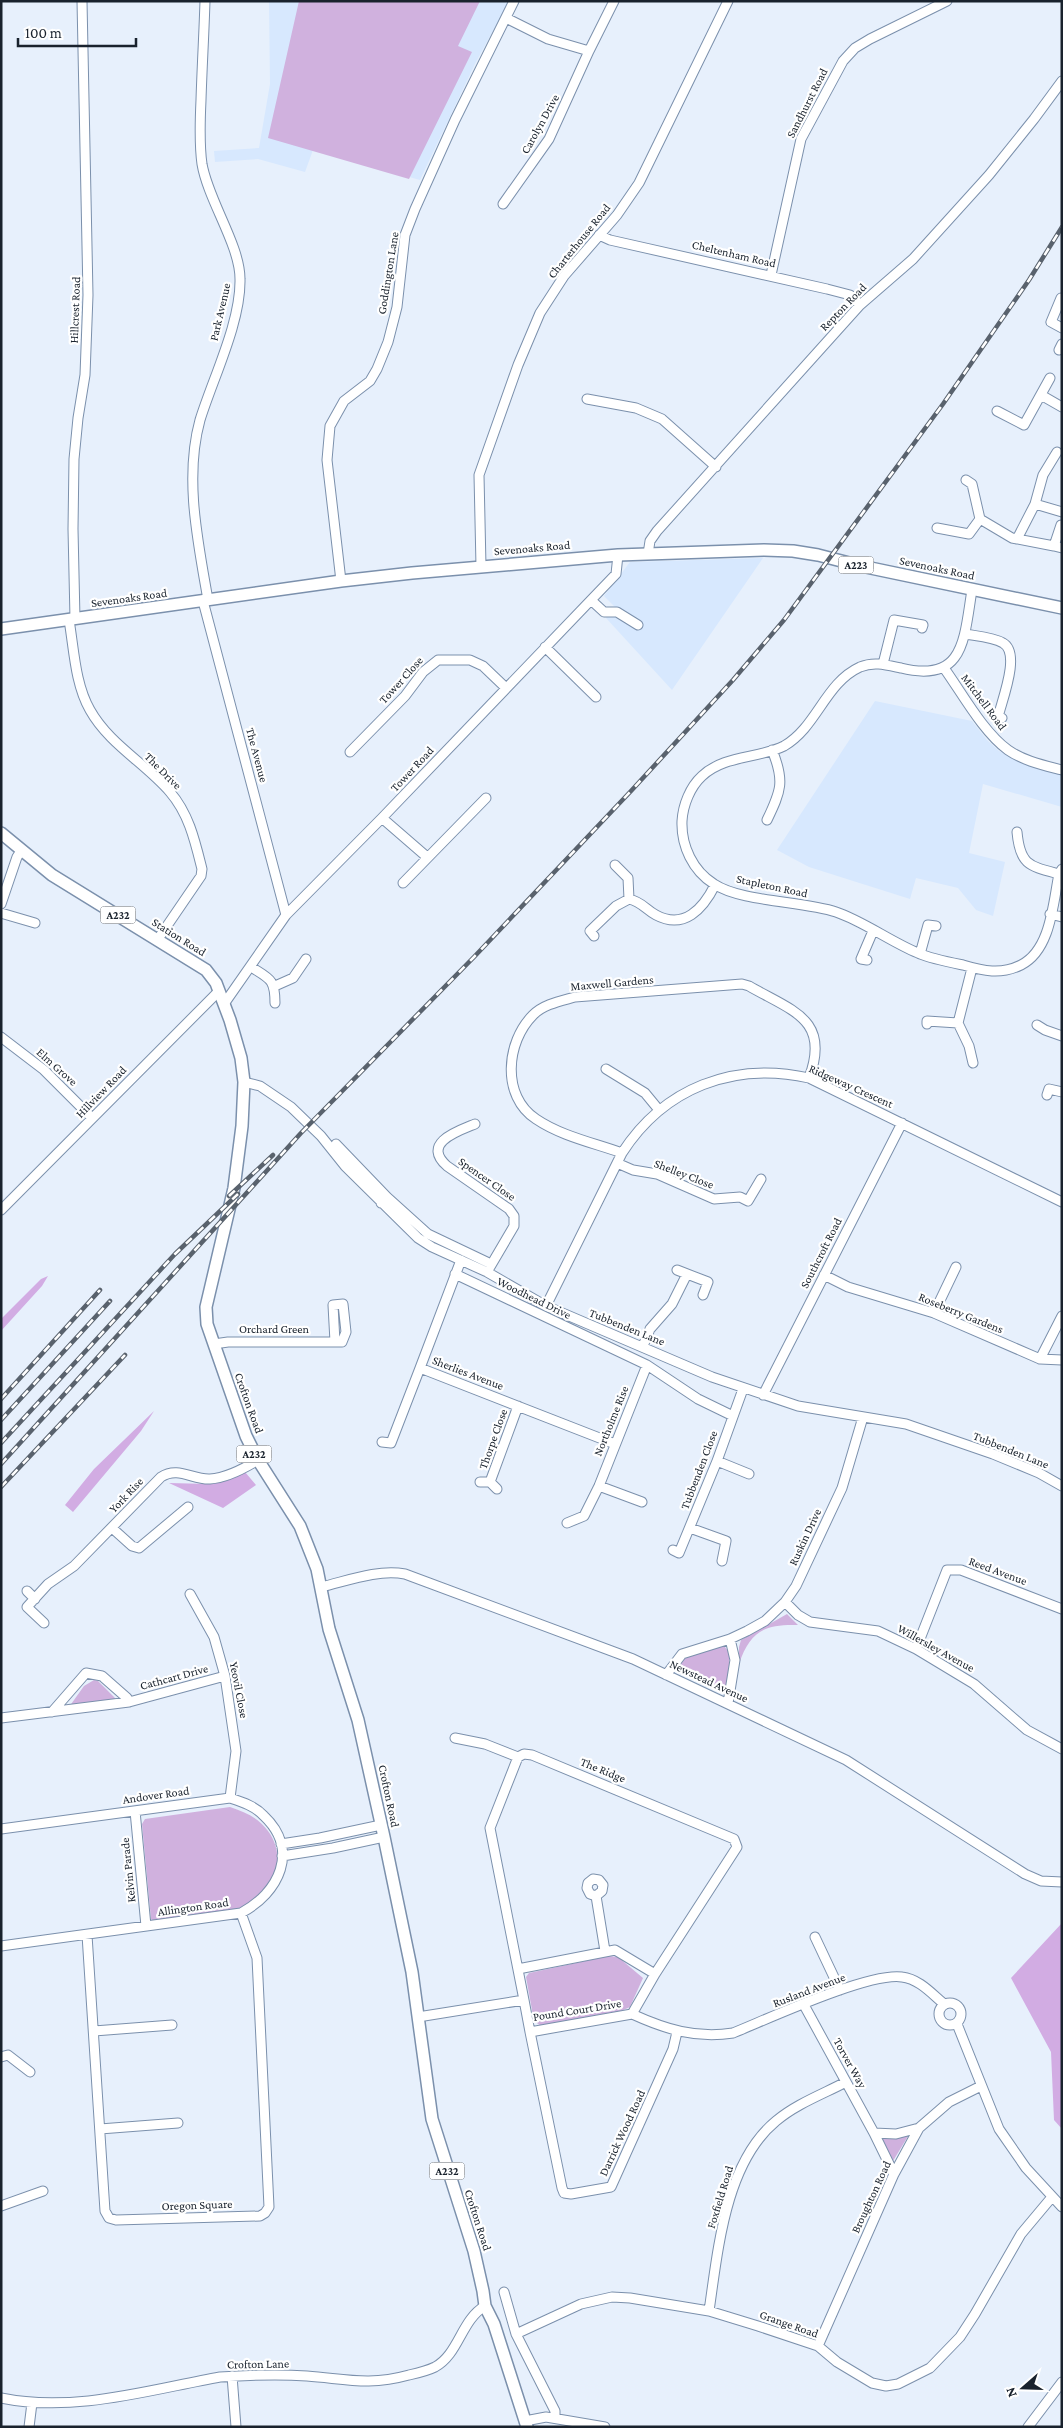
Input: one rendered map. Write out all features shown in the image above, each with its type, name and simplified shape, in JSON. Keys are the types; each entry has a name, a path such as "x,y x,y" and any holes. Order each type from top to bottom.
{"main road":[{"name":"Sevenoaks Road","path":"1,629 341,581 481,566 618,555 793,551 1062,608"},
{"name":"Station Road","path":"1,834 64,883 158,939 210,974 224,1004 241,1058 244,1082 242,1126 234,1188"},
{"name":"Crofton Road","path":"234,1188 206,1307 207,1324 240,1422 258,1460 294,1514 313,1555 329,1629 363,1741 383,1831 412,1972 432,2119 474,2251 485,2306 494,2324 526,2424"}],"street":[{"name":"Hillcrest Road","path":"72,620 74,458 85,375 88,285 82,1"},
{"name":"Park Avenue","path":"205,1 200,140 202,164 238,262 240,276 235,310 200,421 194,448 193,487 206,601"},
{"name":"Goddington Lane","path":"341,581 327,460 330,426 344,401 370,381 378,369 388,342 397,307 405,235 455,120 514,1"},
{"name":"Carolyn Drive","path":"503,204 549,139 614,1"},
{"name":"Charterhouse Road","path":"481,566 479,475 518,364 540,313 564,276 617,215 639,183 728,1"},
{"name":"Sandhurst Road","path":"771,275 801,139 843,60 855,48 870,39 946,1"},
{"path":"506,18 548,39 589,51"},
{"name":"Repton Road","path":"648,554 650,541 657,530 716,467 860,305 912,259 989,175 1062,81"},
{"name":"Cheltenham Road","path":"599,235 610,240 771,275 850,295 860,305"},
{"path":"1062,298 1051,322 1062,328"},
{"path":"997,411 1024,425 1050,378"},
{"path":"1040,395 1062,407"},
{"path":"587,399 636,408 662,419 716,467"},
{"path":"1016,539 1035,504 1043,475 1057,452"},
{"path":"966,480 972,484 980,519 1016,539 1058,547 1060,525"},
{"path":"1035,504 1062,512"},
{"path":"937,528 969,534 980,519"},
{"name":"Tower Road","path":"224,1004 286,914 382,818 616,574 618,555"},
{"path":"944,668 953,661 965,634 972,590"},
{"path":"591,600 604,612 617,612 638,625"},
{"name":"The Avenue","path":"206,601 286,914"},
{"name":"The Drive","path":"72,620 81,688 89,709 102,727 170,792 191,827 202,869 202,876 158,939"},
{"path":"883,664 894,620 923,625 922,628"},
{"path":"965,634 1003,643 1010,651 1012,661 998,717 1002,718"},
{"path":"546,647 596,697"},
{"name":"Tower Close","path":"350,752 405,696 423,672 438,660 470,660 483,666 506,688"},
{"name":"Stapleton Road","path":"944,668 932,672 919,673 883,664 871,664 859,668 833,689 811,722 789,742 772,750 710,769 694,785 689,795 682,822 689,856 697,870 715,885 739,893 836,912 920,954 994,973 1023,964 1041,944 1060,872"},
{"name":"Mitchell Road","path":"944,668 988,729 1008,750 1031,762 1062,770"},
{"path":"767,820 780,793 779,766 772,750"},
{"path":"403,883 486,798"},
{"path":"382,818 427,857"},
{"path":"1017,832 1022,858 1032,867 1060,872"},
{"path":"1,904 17,857 21,851"},
{"path":"615,865 628,878 629,899"},
{"path":"594,936 590,931 616,906 629,899 640,902 654,914 666,919 677,920 697,912 707,901 715,885"},
{"path":"1,913 35,923"},
{"path":"1050,914 1062,917"},
{"path":"920,954 928,925 936,926"},
{"path":"867,960 861,959 866,943 873,931"},
{"path":"275,986 293,978 306,960"},
{"path":"251,967 270,980 275,986 275,1003"},
{"path":"972,968 958,1023 969,1046 973,1063"},
{"name":"Maxwell Gardens","path":"622,1153 555,1130 535,1119 519,1100 512,1078 512,1054 520,1033 534,1014 552,1003 575,997 742,984 749,986 805,1018 814,1033 816,1048 814,1064 809,1078"},
{"name":"Hillview Road","path":"1,1210 219,991"},
{"path":"927,1024 927,1021 958,1023"},
{"path":"1037,1025 1062,1036"},
{"name":"Elm Grove","path":"1,1037 44,1070 92,1118"},
{"path":"606,1069 645,1093 659,1110"},
{"name":"Ridgeway Crescent","path":"546,1306 622,1153 635,1132 659,1110 686,1092 714,1081 741,1074 786,1073 809,1078 1062,1202"},
{"name":"Tubbenden Lane","path":"244,1082 260,1086 291,1107 321,1136 339,1160 384,1200 407,1229 424,1242 461,1260 489,1268 546,1306 743,1389 798,1406 906,1424 1039,1473 1062,1486"},
{"path":"1047,1095 1049,1089 1062,1092"},
{"name":"Southcroft Road","path":"763,1395 902,1123"},
{"name":"Spencer Close","path":"475,1124 446,1136 440,1143 439,1151 441,1159 447,1166 509,1209 514,1216 514,1226 489,1268"},
{"path":"336,1144 384,1200 428,1234 489,1268"},
{"name":"Shelley Close","path":"617,1163 633,1170 657,1174 714,1199 740,1196 748,1201 761,1179"},
{"name":"Sherlies Avenue","path":"461,1260 420,1368 615,1444"},
{"path":"934,1313 956,1266"},
{"path":"677,1270 708,1282 703,1295"},
{"name":"Woodhead Drive","path":"455,1274 647,1365 698,1399 733,1416"},
{"path":"643,1346 650,1329 672,1304 687,1274"},
{"name":"Roseberry Gardens","path":"824,1275 848,1288 934,1313 1040,1359 1062,1360"},
{"path":"1040,1359 1062,1316"},
{"name":"Orchard Green","path":"214,1344 228,1342 335,1342"},
{"name":"Northolme Rise","path":"567,1523 584,1516 599,1486 647,1365"},
{"path":"390,1445 420,1368"},
{"name":"Tubbenden Close","path":"673,1550 679,1553 690,1528 717,1462 743,1389"},
{"name":"Thorpe Close","path":"480,1482 494,1485 518,1406"},
{"name":"Ruskin Drive","path":"666,1675 682,1654 730,1639 765,1621 785,1602 796,1586 842,1488 863,1417"},
{"name":"York Rise","path":"35,1599 48,1584 74,1566 164,1474 178,1472 210,1479 242,1468 258,1460"},
{"path":"717,1462 749,1474"},
{"path":"599,1486 642,1502"},
{"path":"112,1528 132,1546 140,1548 188,1507"},
{"path":"690,1528 726,1542 722,1561"},
{"name":"Reed Avenue","path":"916,1648 947,1570 961,1570 1062,1608"},
{"name":"Newstead Avenue","path":"321,1587 379,1573 393,1572 405,1574 633,1659 846,1760 1026,1874 1041,1881 1062,1882"},
{"path":"26,1591 35,1599 27,1608 44,1624"},
{"name":"Yeovil Close","path":"190,1594 214,1637 225,1676 236,1751 230,1798"},
{"name":"Willersley Avenue","path":"785,1602 798,1615 810,1622 878,1631 916,1648 974,1684 1027,1730 1062,1749"},
{"path":"728,1703 735,1660 730,1639"},
{"name":"Cathcart Drive","path":"52,1712 86,1673 102,1676 127,1698 128,1702"},
{"name":"Cathcart Drive","path":"1,1718 128,1702 225,1676"},
{"path":"455,1738 485,1744 518,1757 490,1828 524,2000"},
{"name":"The Ridge","path":"518,1757 524,1754 532,1755 734,1839 737,1847 655,1974"},
{"name":"Andover Road","path":"1,1829 230,1798 250,1805 264,1816 276,1832 281,1844 282,1856"},
{"name":"Kelvin Parade","path":"135,1811 146,1926"},
{"path":"281,1844 383,1831"},
{"path":"282,1856 333,1848 383,1831"},
{"name":"Allington Road","path":"1,1946 241,1913 257,1904 268,1894 278,1879 282,1856"},
{"path":"596,1896 605,1951"},
{"name":"Oregon Square","path":"88,1935 105,2211 109,2218 116,2220 260,2216 269,2207 257,1958 241,1913"},
{"path":"815,1937 840,1990"},
{"path":"518,1969 615,1950 655,1974"},
{"name":"Pound Court Drive","path":"418,2017 524,2000 530,2032 632,2014 655,1974"},
{"name":"Rusland Avenue","path":"632,2014 660,2027 677,2032 716,2036 733,2033 840,1990 883,1977 902,1977 920,1983 943,2003 955,2004 960,2010 961,2017 957,2024 998,2129 1026,2168 1062,2207"},
{"path":"943,2003 939,2009 938,2017 943,2023 950,2026 957,2024"},
{"name":"Torver Way","path":"804,2005 874,2132 894,2174"},
{"path":"94,2031 172,2025"},
{"name":"Darrick Wood Road","path":"530,2032 562,2188 564,2193 571,2194 611,2187 674,2049 677,2032"},
{"path":"1,2057 8,2054 30,2072"},
{"name":"Foxfield Road","path":"709,2311 726,2212 738,2174 755,2142 777,2120 846,2082"},
{"name":"Broughton Road","path":"818,2346 894,2174 919,2128 949,2102 981,2086"},
{"path":"100,2128 178,2123"},
{"path":"874,2132 896,2134 919,2128"},
{"path":"1,2206 43,2191"},
{"name":"Grange Road","path":"516,2334 581,2304 612,2297 709,2311 818,2346 837,2362 872,2383 886,2386 898,2384 914,2378 930,2368 960,2337 1021,2234 1052,2197"},
{"path":"504,2292 516,2334 555,2411 555,2418"},
{"name":"Crofton Lane","path":"1,2398 32,2403 79,2402 232,2376 307,2376 384,2382 425,2371 442,2362 471,2316 485,2306"},
{"path":"232,2376 236,2427"},
{"path":"1028,2427 1061,2384"},
{"path":"29,2427 32,2403"},
{"path":"526,2424 542,2417 605,2427"}],"shaded area":[{"path":"269,1 509,1 475,64 420,180 313,150 305,172 258,159 215,162 214,151 259,148 270,84"},
{"path":"299,1 480,1 458,46 472,52 409,179 268,138"},
{"path":"763,558 672,690 606,618 615,607 604,596 630,562"},
{"path":"875,701 972,721 987,740 999,751 1020,761 1062,774 1062,807 983,784 969,853 1005,862 993,916 976,910 958,888 916,878 910,899 809,867 777,850"},
{"path":"48,1276 42,1286 1,1331 1,1319 41,1279"},
{"path":"154,1411 141,1431 73,1512 65,1505 94,1469"},
{"path":"245,1472 256,1485 223,1508 169,1483 209,1484"},
{"path":"787,1614 798,1625 776,1626 760,1632 748,1644 739,1664 741,1640"},
{"path":"717,1646 724,1646 730,1653 727,1690 723,1693 676,1670 682,1659"},
{"path":"94,1680 98,1681 117,1700 69,1707 84,1686"},
{"path":"230,1807 246,1813 260,1822 274,1842 277,1854 277,1867 274,1879 268,1890 250,1907 239,1912 155,1924 151,1919 142,1824 145,1819"},
{"path":"1062,1923 1062,2129 1054,2120 1051,2052 1011,1978"},
{"path":"609,1956 618,1957 643,1978 630,2007 621,2011 541,2026 534,2021 526,1977 529,1973"},
{"path":"910,2133 893,2161 880,2137"}],"railway":[{"path":"1,1464 301,1133 474,957 733,680 784,620 943,404 1029,280 1062,227"},
{"path":"229,1196 273,1155"},
{"path":"1,1443 175,1254 238,1194"},
{"path":"1,1399 100,1290"},
{"path":"1,1420 110,1301"},
{"path":"1,1487 125,1355"}]}
